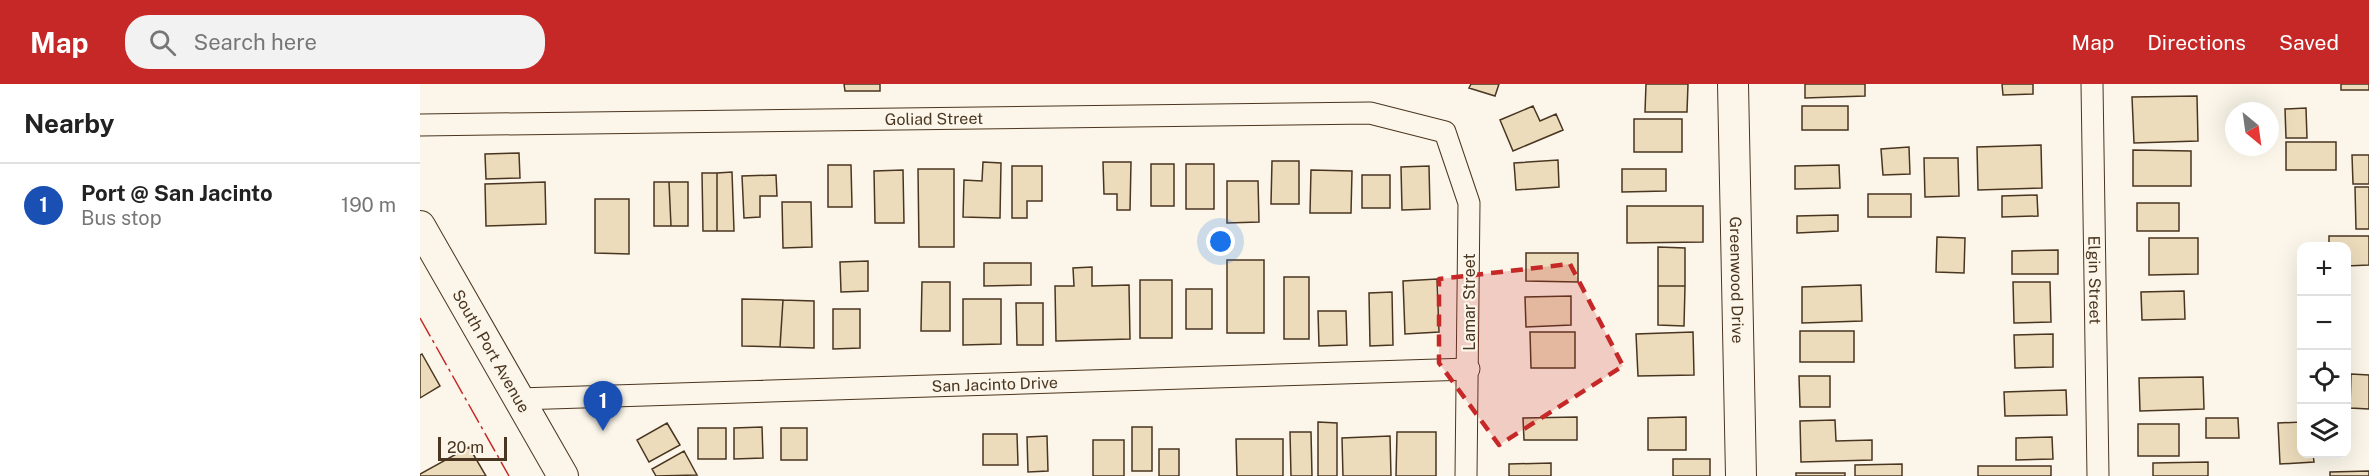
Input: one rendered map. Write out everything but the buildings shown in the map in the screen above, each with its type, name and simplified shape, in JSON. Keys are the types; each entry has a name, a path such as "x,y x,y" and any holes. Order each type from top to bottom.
{"main road":[{"name":"Greenwood Drive","path":"1733,84 1741,476"},
{"name":"South Port Avenue","path":"420,226 563,476"}],"street":[{"name":"Elgin Street","path":"2092,84 2098,476"},
{"name":"Goliad Street","path":"420,125 1370,113 1445,132"},
{"name":"Lamar Street","path":"1445,132 1469,203 1469,369 1466,476"},
{"name":"San Jacinto Drive","path":"519,399 1469,369"}],"highlighted area":[{"path":"1570,264 1623,366 1499,445 1439,363 1439,279"}],"power":[{"path":"420,318 509,476"}],"place":[{"name":"Port @ San Jacinto","path":"603,431"}]}
